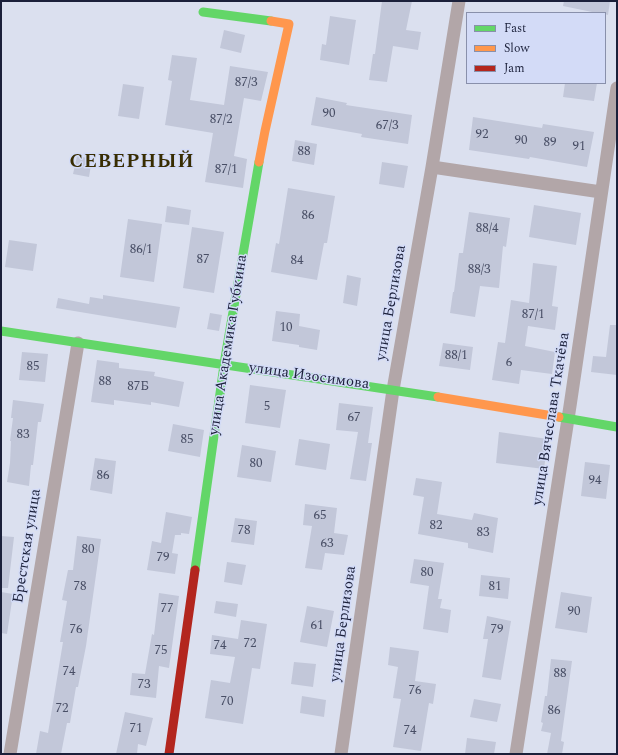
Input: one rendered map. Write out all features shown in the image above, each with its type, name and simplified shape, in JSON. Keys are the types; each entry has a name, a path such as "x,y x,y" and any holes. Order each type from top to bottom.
{"street":[{"name":"улица Берлизова","path":"341,754 393,390 459,1"},
{"name":"улица Академика Губкина","path":"169,754 224,365 265,131 290,24 203,12"},
{"name":"улица Вячеслава Ткачёва","path":"516,754 568,420 617,88"},
{"path":"432,167 601,192"},
{"name":"улица Изосимова","path":"1,331 393,390 617,427"},
{"name":"Брестская улица","path":"10,754 78,343"}],"building":[{"path":"382,1 412,1 406,30 421,32 418,50 393,46 387,82 369,80 373,54 375,54"},
{"path":"564,1 610,1 608,15 606,14 606,12 592,12 563,6"},
{"path":"330,16 356,20 349,65 320,60 322,44 326,45"},
{"path":"224,30 245,35 241,53 220,48"},
{"path":"172,55 197,58 190,100 224,105 230,66 268,72 261,101 244,98 234,156 247,159 243,188 205,182 213,133 165,125 172,81 168,80"},
{"path":"123,84 144,87 139,119 118,116"},
{"path":"565,84 597,84 594,101 563,97"},
{"path":"316,97 347,103 346,105 412,115 408,144 361,137 362,134 311,125"},
{"path":"473,117 542,128 543,124 594,132 587,167 530,157 529,159 469,150"},
{"path":"295,140 317,144 314,165 292,161"},
{"path":"77,156 92,159 89,177 73,174"},
{"path":"382,162 408,166 404,188 379,184"},
{"path":"288,188 335,196 327,243 324,243 317,280 271,272 276,243 279,244"},
{"path":"534,205 581,213 576,245 529,237"},
{"path":"167,206 191,210 189,225 165,222"},
{"path":"469,212 510,218 506,247 503,246 499,288 480,286 475,317 450,313 459,253 463,253"},
{"path":"128,219 162,224 154,282 120,277"},
{"path":"192,227 224,232 214,293 183,288"},
{"path":"9,240 37,244 33,271 5,267"},
{"path":"533,263 557,266 552,306 558,307 555,330 528,326 525,346 555,352 552,374 521,370 519,384 492,380 498,342 505,343 511,300 529,303"},
{"path":"347,275 361,278 357,306 343,303"},
{"path":"103,295 180,307 176,328 56,308 58,298 89,304 90,297 103,299"},
{"path":"276,311 300,314 299,326 320,330 317,350 299,347 299,345 272,341"},
{"path":"210,313 222,315 219,331 207,329"},
{"path":"610,325 617,325 617,375 591,372 593,356 606,357"},
{"path":"443,343 473,347 470,370 439,366"},
{"path":"22,352 48,354 45,382 19,380"},
{"path":"97,360 119,363 119,368 155,372 154,376 184,382 179,407 151,402 151,405 114,400 114,405 91,402"},
{"path":"250,385 286,390 280,428 245,423"},
{"path":"13,400 44,404 41,422 38,422 29,486 7,482 10,463"},
{"path":"339,403 373,407 368,443 372,443 366,481 350,479 358,432 336,430"},
{"path":"173,424 204,430 200,457 168,451"},
{"path":"499,432 548,439 544,469 496,463"},
{"path":"299,439 330,444 326,470 295,465"},
{"path":"242,445 276,451 271,482 237,477"},
{"path":"95,458 116,461 112,494 90,490"},
{"path":"585,462 610,465 606,499 581,496"},
{"path":"416,478 442,482 437,514 472,520 474,513 498,518 493,553 468,548 468,543 418,534 424,497 413,495"},
{"path":"305,504 337,508 334,533 348,535 344,555 325,553 322,570 305,568 312,526 303,525"},
{"path":"166,512 192,517 189,534 181,533 181,535 175,535 172,553 178,554 175,574 147,570 152,541 161,543"},
{"path":"235,518 257,521 254,545 231,542"},
{"path":"1,536 14,537 8,588 1,588"},
{"path":"77,536 101,539 86,646 78,687 76,687 70,723 67,723 61,754 36,754 40,731 48,733 63,642 60,642 67,601 62,600 68,570 73,570"},
{"path":"414,559 444,563 438,599 442,599 440,608 451,610 448,633 423,629 429,586 410,583"},
{"path":"227,562 246,565 242,585 224,582"},
{"path":"481,575 510,578 508,599 479,596"},
{"path":"1,592 13,594 7,634 1,633"},
{"path":"561,592 592,597 587,633 555,628"},
{"path":"159,593 179,596 169,668 159,666 156,698 130,695 132,673 145,674 152,634 154,635"},
{"path":"216,601 238,604 236,617 214,613"},
{"path":"307,606 334,611 327,647 300,642"},
{"path":"487,616 511,621 501,680 482,677 488,639 483,639"},
{"path":"241,620 267,624 260,669 252,668 243,724 205,718 211,680 230,683 235,657 210,654 212,635 238,639"},
{"path":"390,647 419,651 415,681 436,684 433,704 429,703 421,751 393,747 401,699 393,698 398,667 388,665"},
{"path":"551,659 572,661 561,741 564,742 562,754 547,754 551,733 541,731 543,723 541,722 545,696 547,696"},
{"path":"294,662 316,664 313,687 291,684"},
{"path":"302,696 326,700 324,717 300,713"},
{"path":"474,699 501,704 497,722 470,717"},
{"path":"125,712 153,718 146,746 138,744 137,754 116,754"},
{"path":"467,738 496,742 494,754 465,754"}],"traffic: fast":[{"path":"203,12 271,21"},
{"path":"195,570 225,358 259,162"},
{"path":"1,331 438,397"},
{"path":"559,417 617,427"}],"traffic: slow":[{"path":"259,162 289,24 271,21"},
{"path":"438,397 559,417"}],"traffic: jam":[{"path":"169,754 195,570"}],"district":[{"name":"СЕВЕРНЫЙ","path":"132,163"}]}
